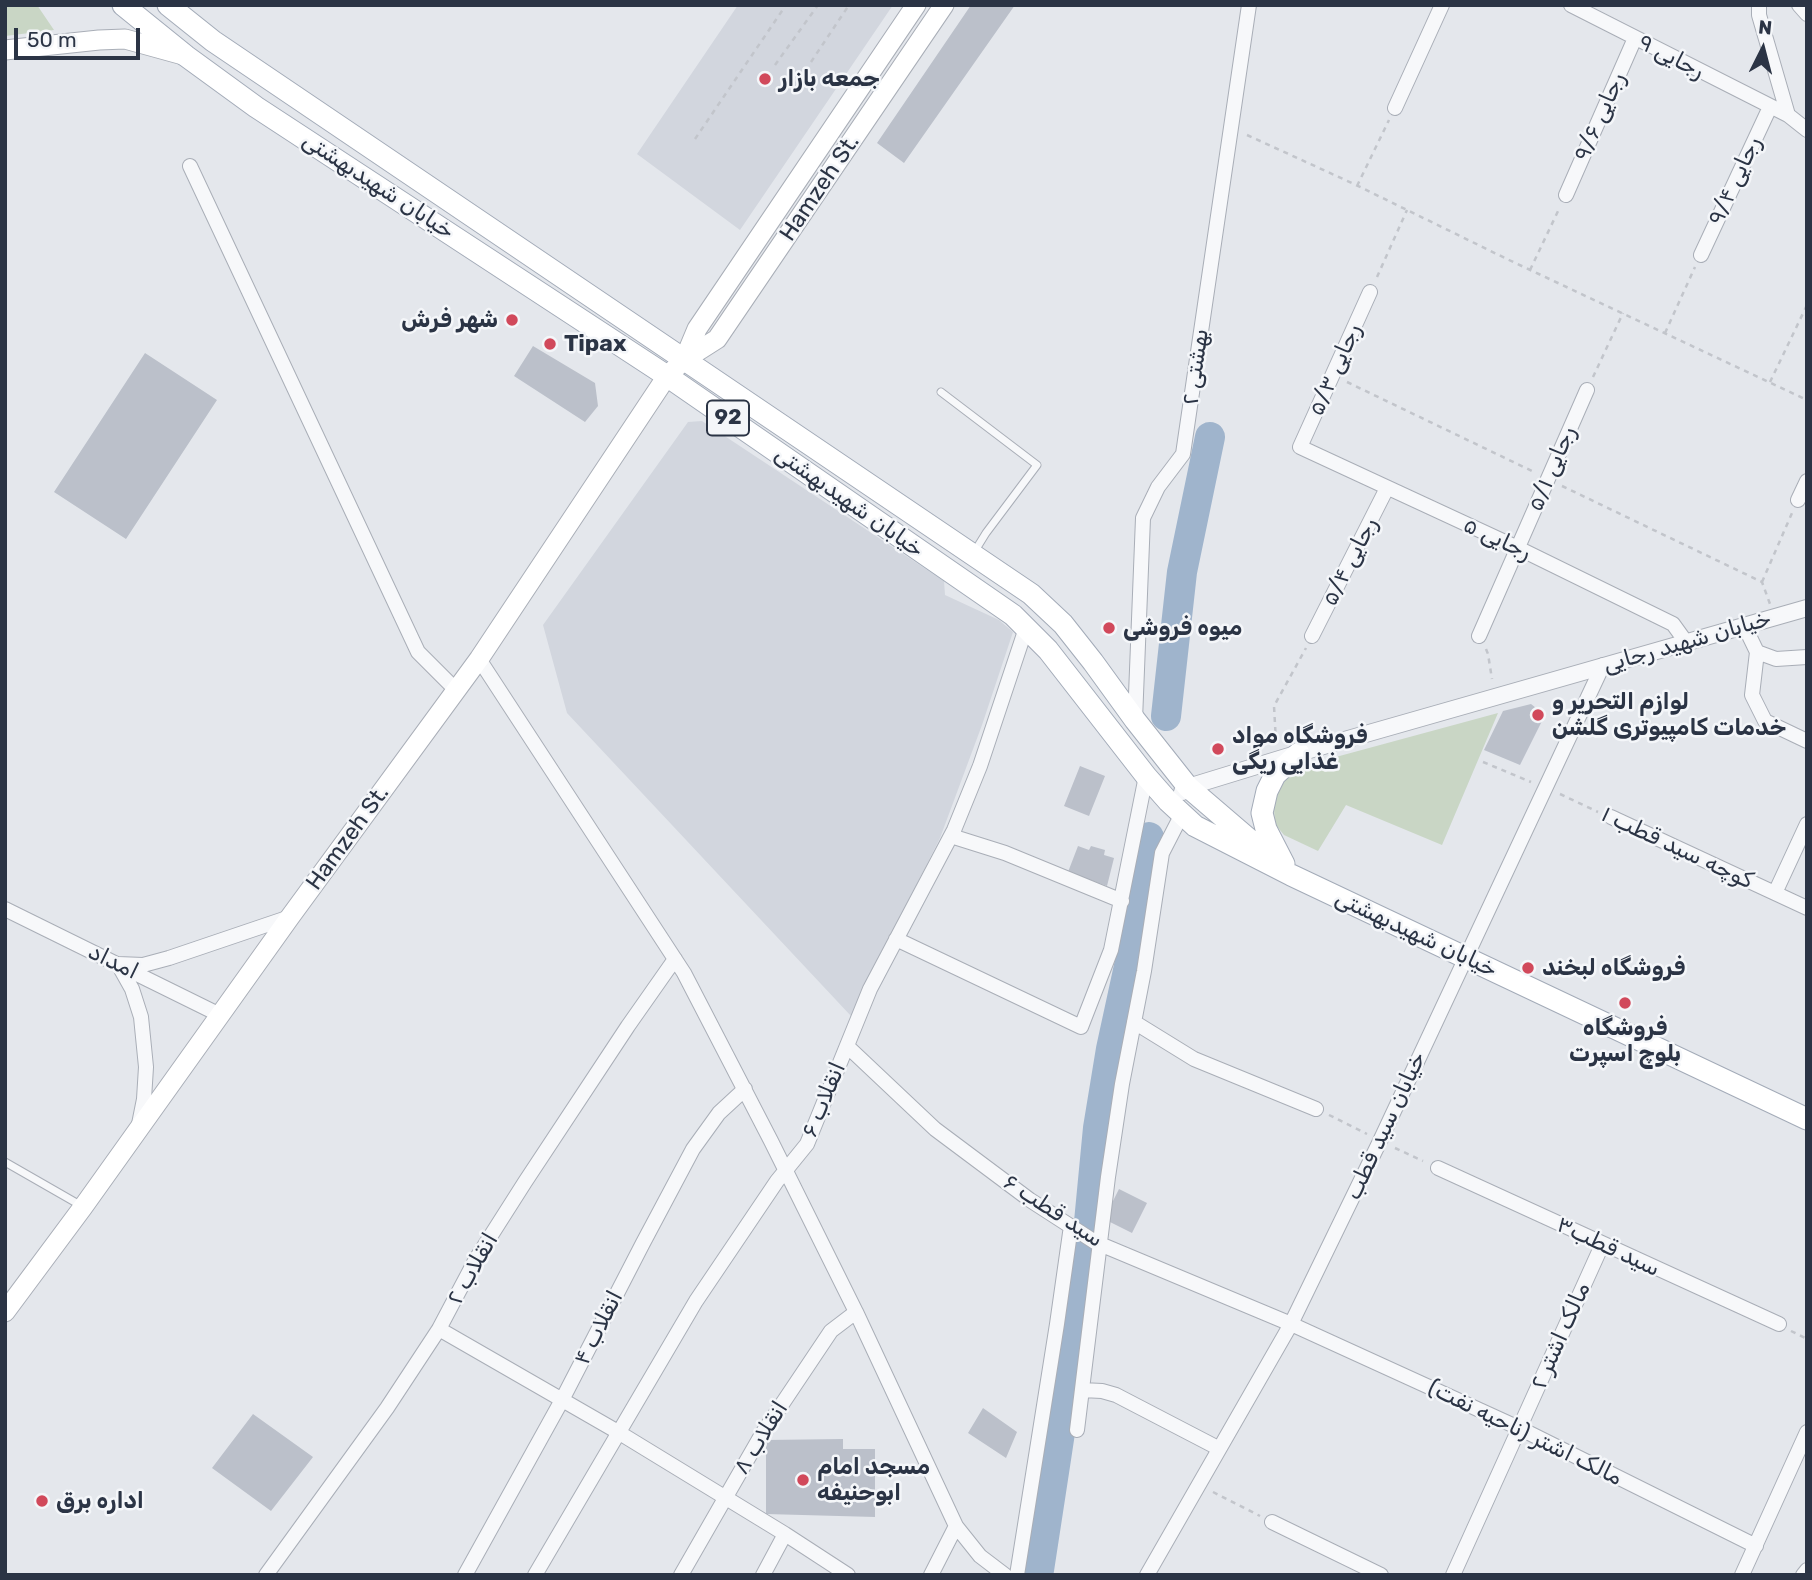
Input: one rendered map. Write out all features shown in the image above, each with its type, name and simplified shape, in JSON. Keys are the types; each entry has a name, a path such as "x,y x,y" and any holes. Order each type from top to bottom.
{"main road":[{"name":"خیابان شهیدبهشتی","path":"123,5 186,56 256,107 667,376 1013,615 1048,650 1146,776 1195,826 1290,875 1807,1119"},
{"name":"خیابان شهیدبهشتی","path":"169,5 213,41 1031,594 1063,624 1188,787 1290,875"},
{"name":"Hamzeh St.","path":"684,360 697,329 916,5"},
{"name":"Hamzeh St.","path":"5,1312 479,659 667,376 684,360 717,339 944,5"},
{"path":"5,50 125,39 186,56"},
{"path":"1290,875 1266,829 1262,813 1267,791 1275,775 1299,753"}],"street":[{"name":"بهشتی ۲","path":"1135,720 1143,518 1158,487 1183,454 1249,5"},
{"path":"1395,108 1442,5"},
{"name":"رجایی ۹","path":"1571,5 1788,115 1807,130"},
{"path":"1759,5 1759,16 1788,115"},
{"path":"1799,5 1807,14"},
{"name":"رجایی ۹/۶","path":"1566,195 1634,38"},
{"name":"رجایی ۹/۴","path":"1701,255 1770,107"},
{"path":"190,166 418,652 456,690"},
{"name":"رجایی ۵/۳","path":"1300,447 1370,292"},
{"name":"رجایی ۵/۱","path":"1479,636 1587,390"},
{"name":"رجایی ۵","path":"1300,447 1518,548 1673,624 1686,642"},
{"path":"1798,500 1807,481"},
{"name":"رجایی ۵/۴","path":"1312,636 1387,488"},
{"name":"خیابان شهید رجایی","path":"1175,807 1188,787 1495,696 1807,608"},
{"path":"1744,625 1757,652 1752,695 1765,721 1807,741"},
{"name":"انقلاب ۶","path":"535,1575 696,1301 785,1170 807,1143 870,989 951,836 980,766 1026,628"},
{"path":"1757,652 1776,659 1807,657"},
{"path":"479,659 684,973 856,1312 956,1526 981,1556 1005,1575"},
{"name":"خیابان سید قطب","path":"1147,1575 1291,1324 1604,665"},
{"path":"896,939 1081,1027 1111,950 1146,776"},
{"path":"1077,1430 1108,1177 1162,853 1175,807"},
{"name":"کوچه سید قطب ۱","path":"1611,817 1807,908"},
{"path":"1775,893 1807,824"},
{"path":"951,836 1004,853 1122,901"},
{"name":"امداد","path":"5,909 219,1015"},
{"path":"118,964 143,965 169,958 290,917"},
{"name":"انقلاب ۲","path":"266,1575 387,1408 439,1329 476,1259 525,1182 675,958"},
{"path":"118,964 132,989 141,1017 146,1067 144,1100 138,1130"},
{"path":"1134,1022 1194,1059 1317,1109"},
{"name":"سید قطب ۶","path":"847,1046 935,1129 1030,1200 1071,1226 1100,1244 1291,1324"},
{"name":"انقلاب ۴","path":"466,1575 694,1149 719,1113 745,1089"},
{"name":"سید قطب۳","path":"1438,1168 1779,1324"},
{"path":"1017,1575 1058,1324 1071,1226"},
{"name":"مالک اشتر ۲","path":"1453,1575 1602,1245"},
{"name":"انقلاب ۸","path":"681,1575 762,1434 831,1331 856,1312"},
{"name":"مالک اشتر (ناحیه نفت)","path":"1291,1324 1519,1428 1756,1546"},
{"path":"439,1329 618,1432 848,1575"},
{"path":"1082,1390 1116,1395 1218,1448"},
{"path":"1742,1575 1807,1432"},
{"path":"1272,1522 1381,1575"},
{"path":"932,1575 956,1526"},
{"path":"763,1575 785,1534"},
{"path":"1803,1575 1807,1570"}],"lane":[{"path":"941,392 1037,465 986,533 973,555"},
{"path":"5,1162 83,1207"}],"path":[{"path":"695,139 786,5"},
{"path":"775,65 818,5"},
{"path":"811,62 849,5"},
{"path":"1357,186 1395,108"},
{"path":"1231,127 1807,400"},
{"path":"1530,270 1566,195"},
{"path":"1370,292 1407,210"},
{"path":"1665,333 1701,255"},
{"path":"1770,382 1807,305"},
{"path":"1587,390 1623,313"},
{"path":"1332,374 1762,582 1776,617"},
{"path":"1762,582 1798,500"},
{"path":"1277,760 1274,706 1312,636"},
{"path":"1479,636 1488,654 1495,696"},
{"name":"کوچه سید قطب ۱","path":"1483,762 1611,817"},
{"path":"1317,1109 1438,1168"},
{"path":"1198,1485 1272,1522"}],"shaded area":[{"name":"جمعه بازار","path":"738,5 893,5 740,230 637,154"},
{"path":"702,421 944,581 945,595 999,620 1013,632 940,838 851,1016 567,713 543,625 688,422"}],"green space":[{"path":"5,5 37,5 54,30 5,36"},
{"path":"1498,713 1442,845 1346,805 1318,851 1284,835 1275,824 1276,792 1283,777 1299,767"}],"building":[{"path":"971,5 1015,5 904,163 877,143"},
{"path":"533,346 595,383 598,406 585,422 514,376"},
{"path":"145,353 217,400 126,539 54,492"},
{"path":"1531,704 1545,715 1520,765 1484,750 1503,711"},
{"path":"1080,766 1105,776 1089,816 1064,806"},
{"path":"1078,846 1089,850 1091,846 1105,850 1104,855 1114,858 1107,886 1068,872"},
{"path":"1119,1189 1147,1203 1132,1233 1104,1219"},
{"path":"983,1408 1017,1432 1006,1458 968,1433"},
{"path":"253,1414 313,1457 271,1511 212,1468"},
{"path":"843,1439 843,1449 875,1449 875,1517 766,1514 766,1440"}],"waterway":[{"path":"1166,716 1182,572 1210,437"},
{"path":"1089,1222 1098,1128 1111,1049 1134,943 1149,837"},
{"path":"1036,1575 1039,1570 1086,1252"}],"place":[{"name":"جمعه بازار","path":"765,79"},
{"name":"شهر فرش","path":"512,320"},
{"name":"Tipax","path":"550,344"},
{"name":"میوه فروشی","path":"1109,628"},
{"name":"لوازم التحریر و خدمات کامپیوتری گلشن","path":"1538,715"},
{"name":"فروشگاه مواد غذایی ریگی","path":"1218,749"},
{"name":"فروشگاه لبخند","path":"1528,968"},
{"name":"فروشگاه بلوچ اسپرت","path":"1625,1003"},
{"name":"مسجد امام ابوحنیفه","path":"803,1480"},
{"name":"اداره برق","path":"42,1501"}]}
